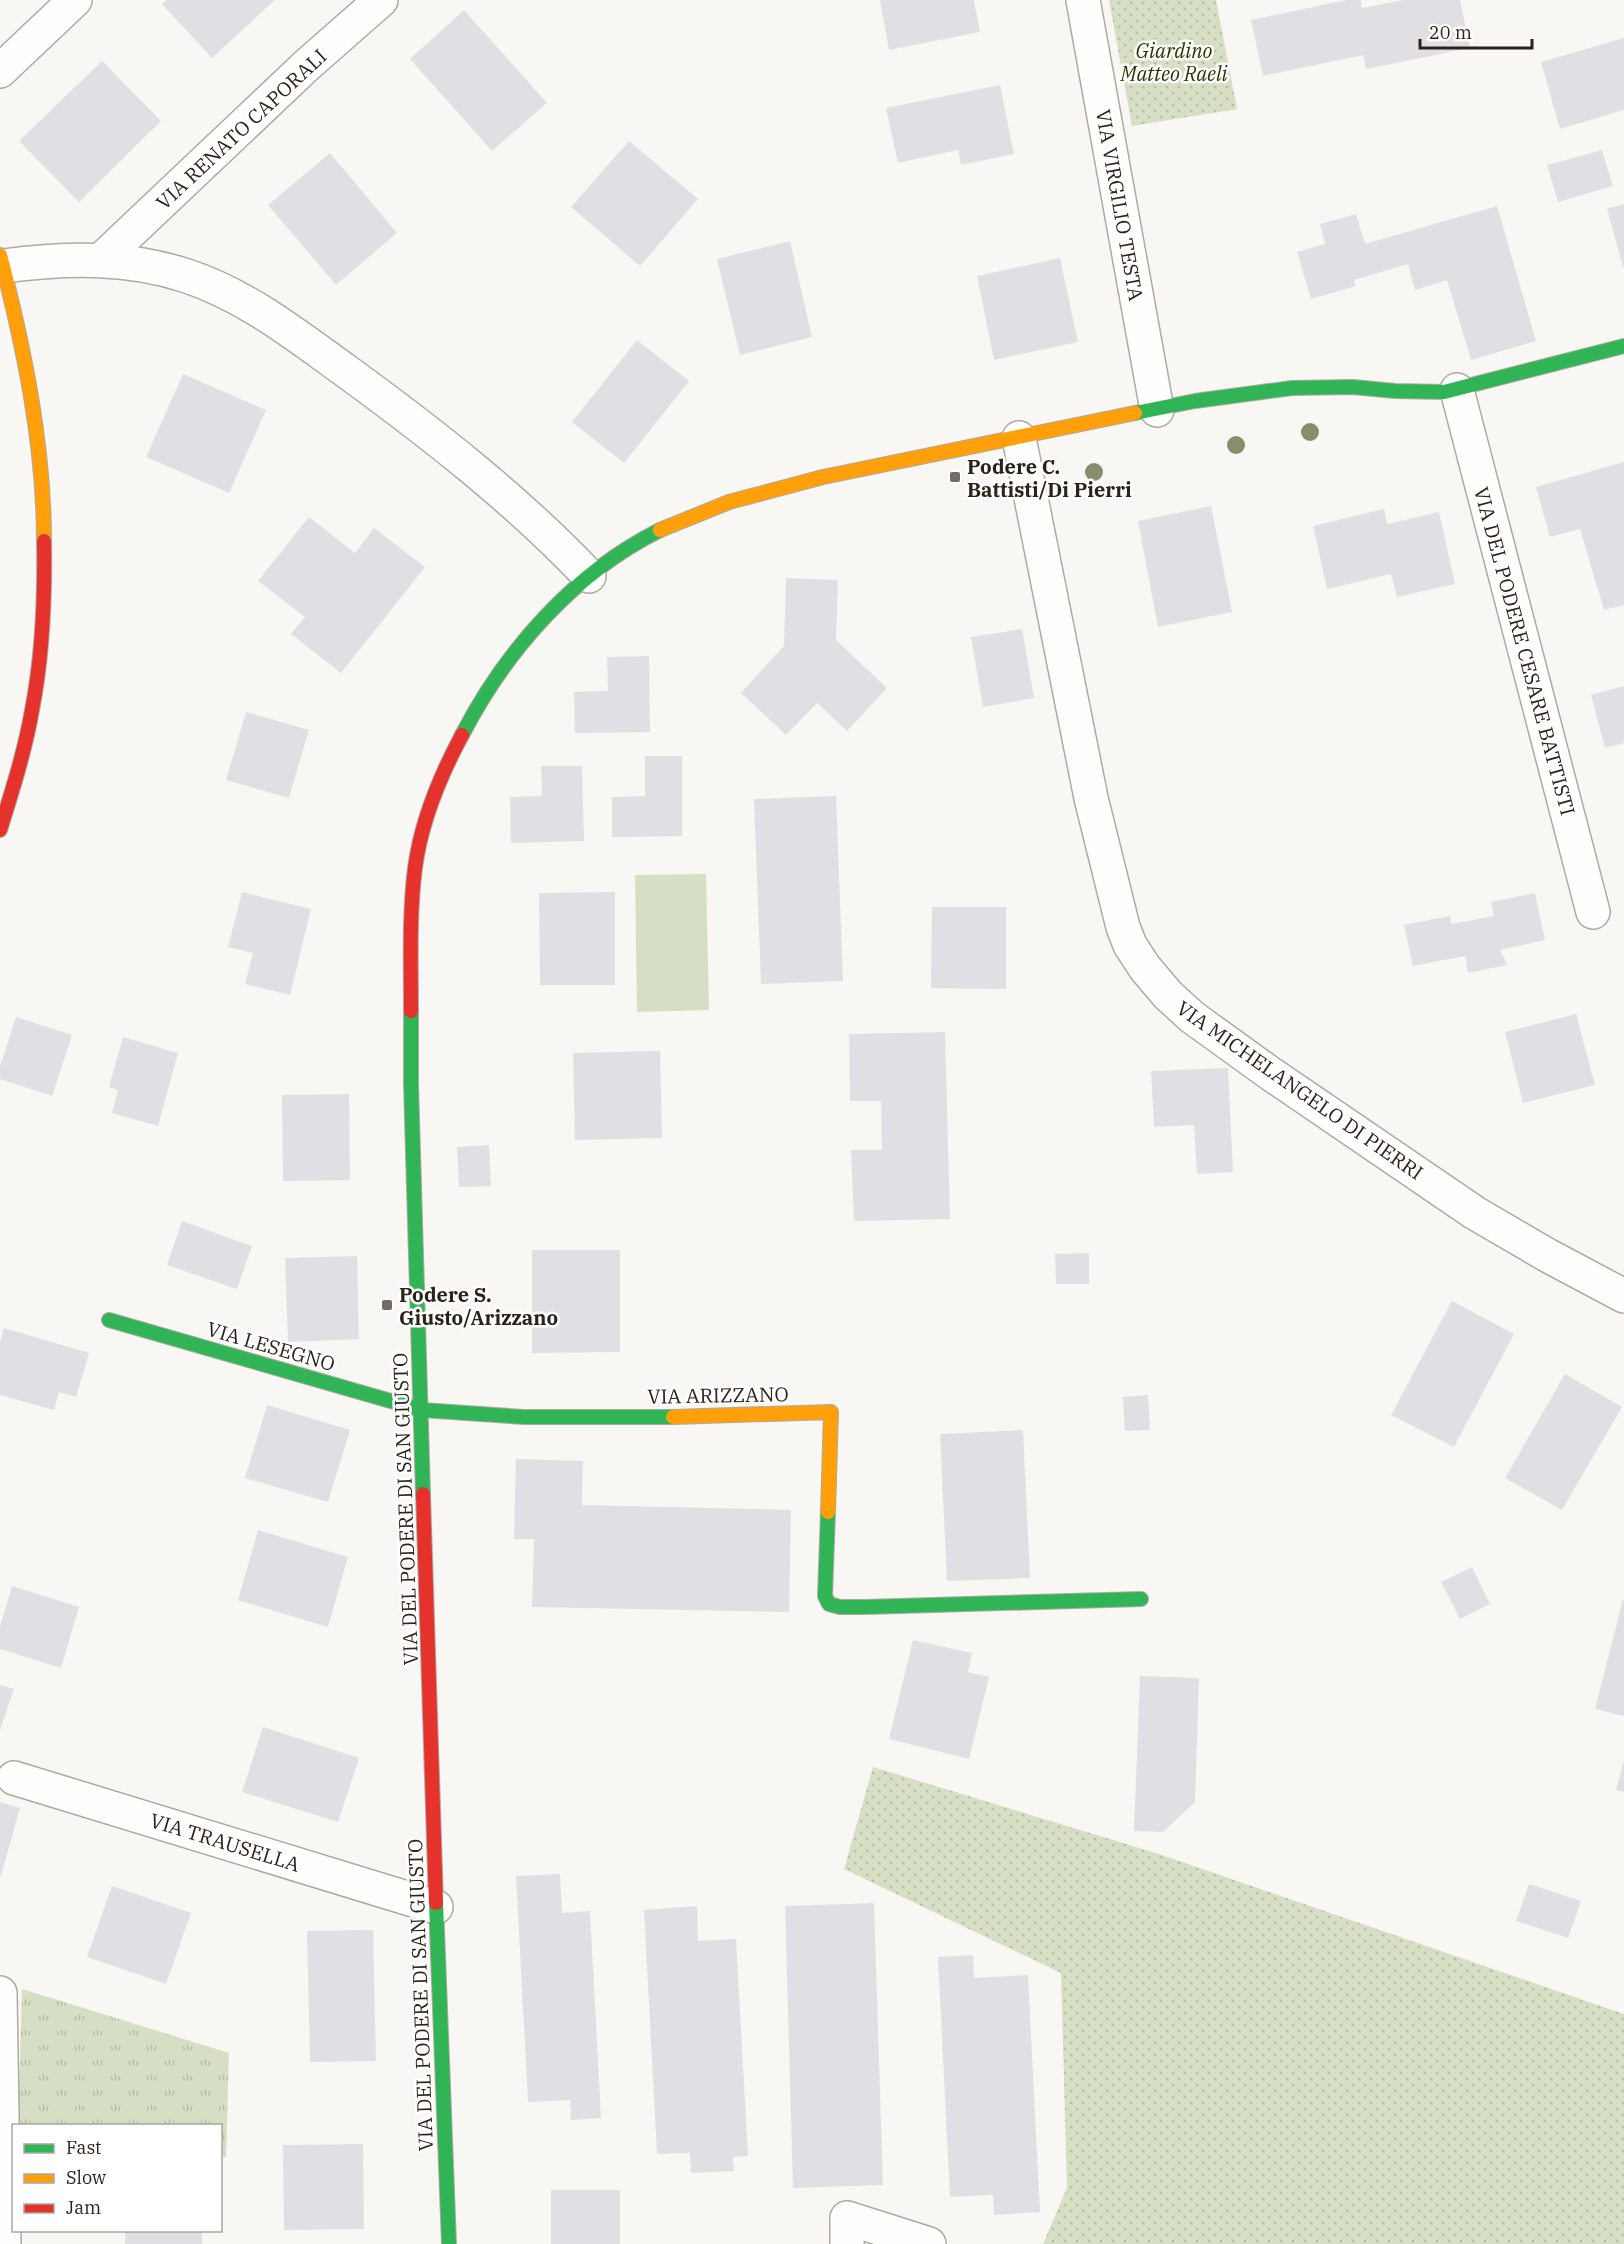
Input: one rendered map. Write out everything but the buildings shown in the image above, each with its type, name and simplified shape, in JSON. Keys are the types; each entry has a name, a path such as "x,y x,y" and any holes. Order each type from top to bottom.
{"street":[{"path":"0,71 75,0"},
{"name":"VIA RENATO CAPORALI","path":"102,260 307,65 381,0"},
{"name":"VIA VIRGILIO TESTA","path":"1083,0 1156,410"},
{"path":"0,830 11,762 35,695 45,597 43,500 34,411 2,261 102,260 136,264 186,276 239,298 269,315 415,422 532,521 589,576 654,533 710,508 777,487 1242,393 1292,388 1353,387 1430,393 1457,390 1624,346"},
{"name":"VIA DEL PODERE CESARE BATTISTI","path":"1457,390 1593,912"},
{"name":"VIA MICHELANGELO DI PIERRI","path":"1019,438 1094,809 1123,927 1130,945 1145,968 1168,995 1192,1017 1335,1118 1475,1213 1624,1296"},
{"name":"VIA DEL PODERE DI SAN GIUSTO","path":"450,2244 436,1907 411,1084 412,891 419,847 432,801 467,722 533,629 559,600 589,576"},
{"name":"VIA LESEGNO","path":"109,1320 422,1410"},
{"name":"VIA ARIZZANO","path":"422,1410 467,1415 549,1417 831,1412 825,1596 829,1604 840,1607 1141,1599"},
{"name":"VIA TRAUSELLA","path":"14,1778 436,1907"},
{"path":"0,1993 4,2244"},
{"path":"847,2244 847,2218 929,2244"}],"green space":[{"name":"Giardino Matteo Raeli","path":"1109,0 1216,0 1237,109 1132,126"},
{"path":"706,874 709,1010 637,1012 635,875"},
{"path":"873,1767 1159,1854 1624,2014 1624,2244 1043,2244 1067,2188 1061,1973 844,1869"},
{"path":"22,1989 229,2053 226,2157 222,2157 222,2124 18,2124"}],"traffic: fast":[{"path":"1135,413 1195,401 1292,388 1353,387 1444,392 1624,346"},
{"path":"462,735 499,673 545,617 599,568 660,530"},
{"path":"411,1011 411,1084 423,1494"},
{"path":"109,1320 422,1410 524,1417 673,1417"},
{"path":"828,1512 825,1596 829,1604 840,1607 865,1607 1141,1599"},
{"path":"436,1903 449,2244"}],"traffic: slow":[{"path":"0,255 31,396 40,468 44,541"},
{"path":"660,530 729,502 823,477 1135,413"},
{"path":"673,1417 831,1412 828,1512"}],"traffic: jam":[{"path":"0,830 22,756 36,689 42,625 44,541"},
{"path":"411,1011 412,903 418,851 433,800 462,735"},
{"path":"423,1494 436,1903"}],"place":[{"name":"Podere C. Battisti/Di Pierri","path":"955,477"},
{"name":"Podere S. Giusto/Arizzano","path":"387,1305"}]}
